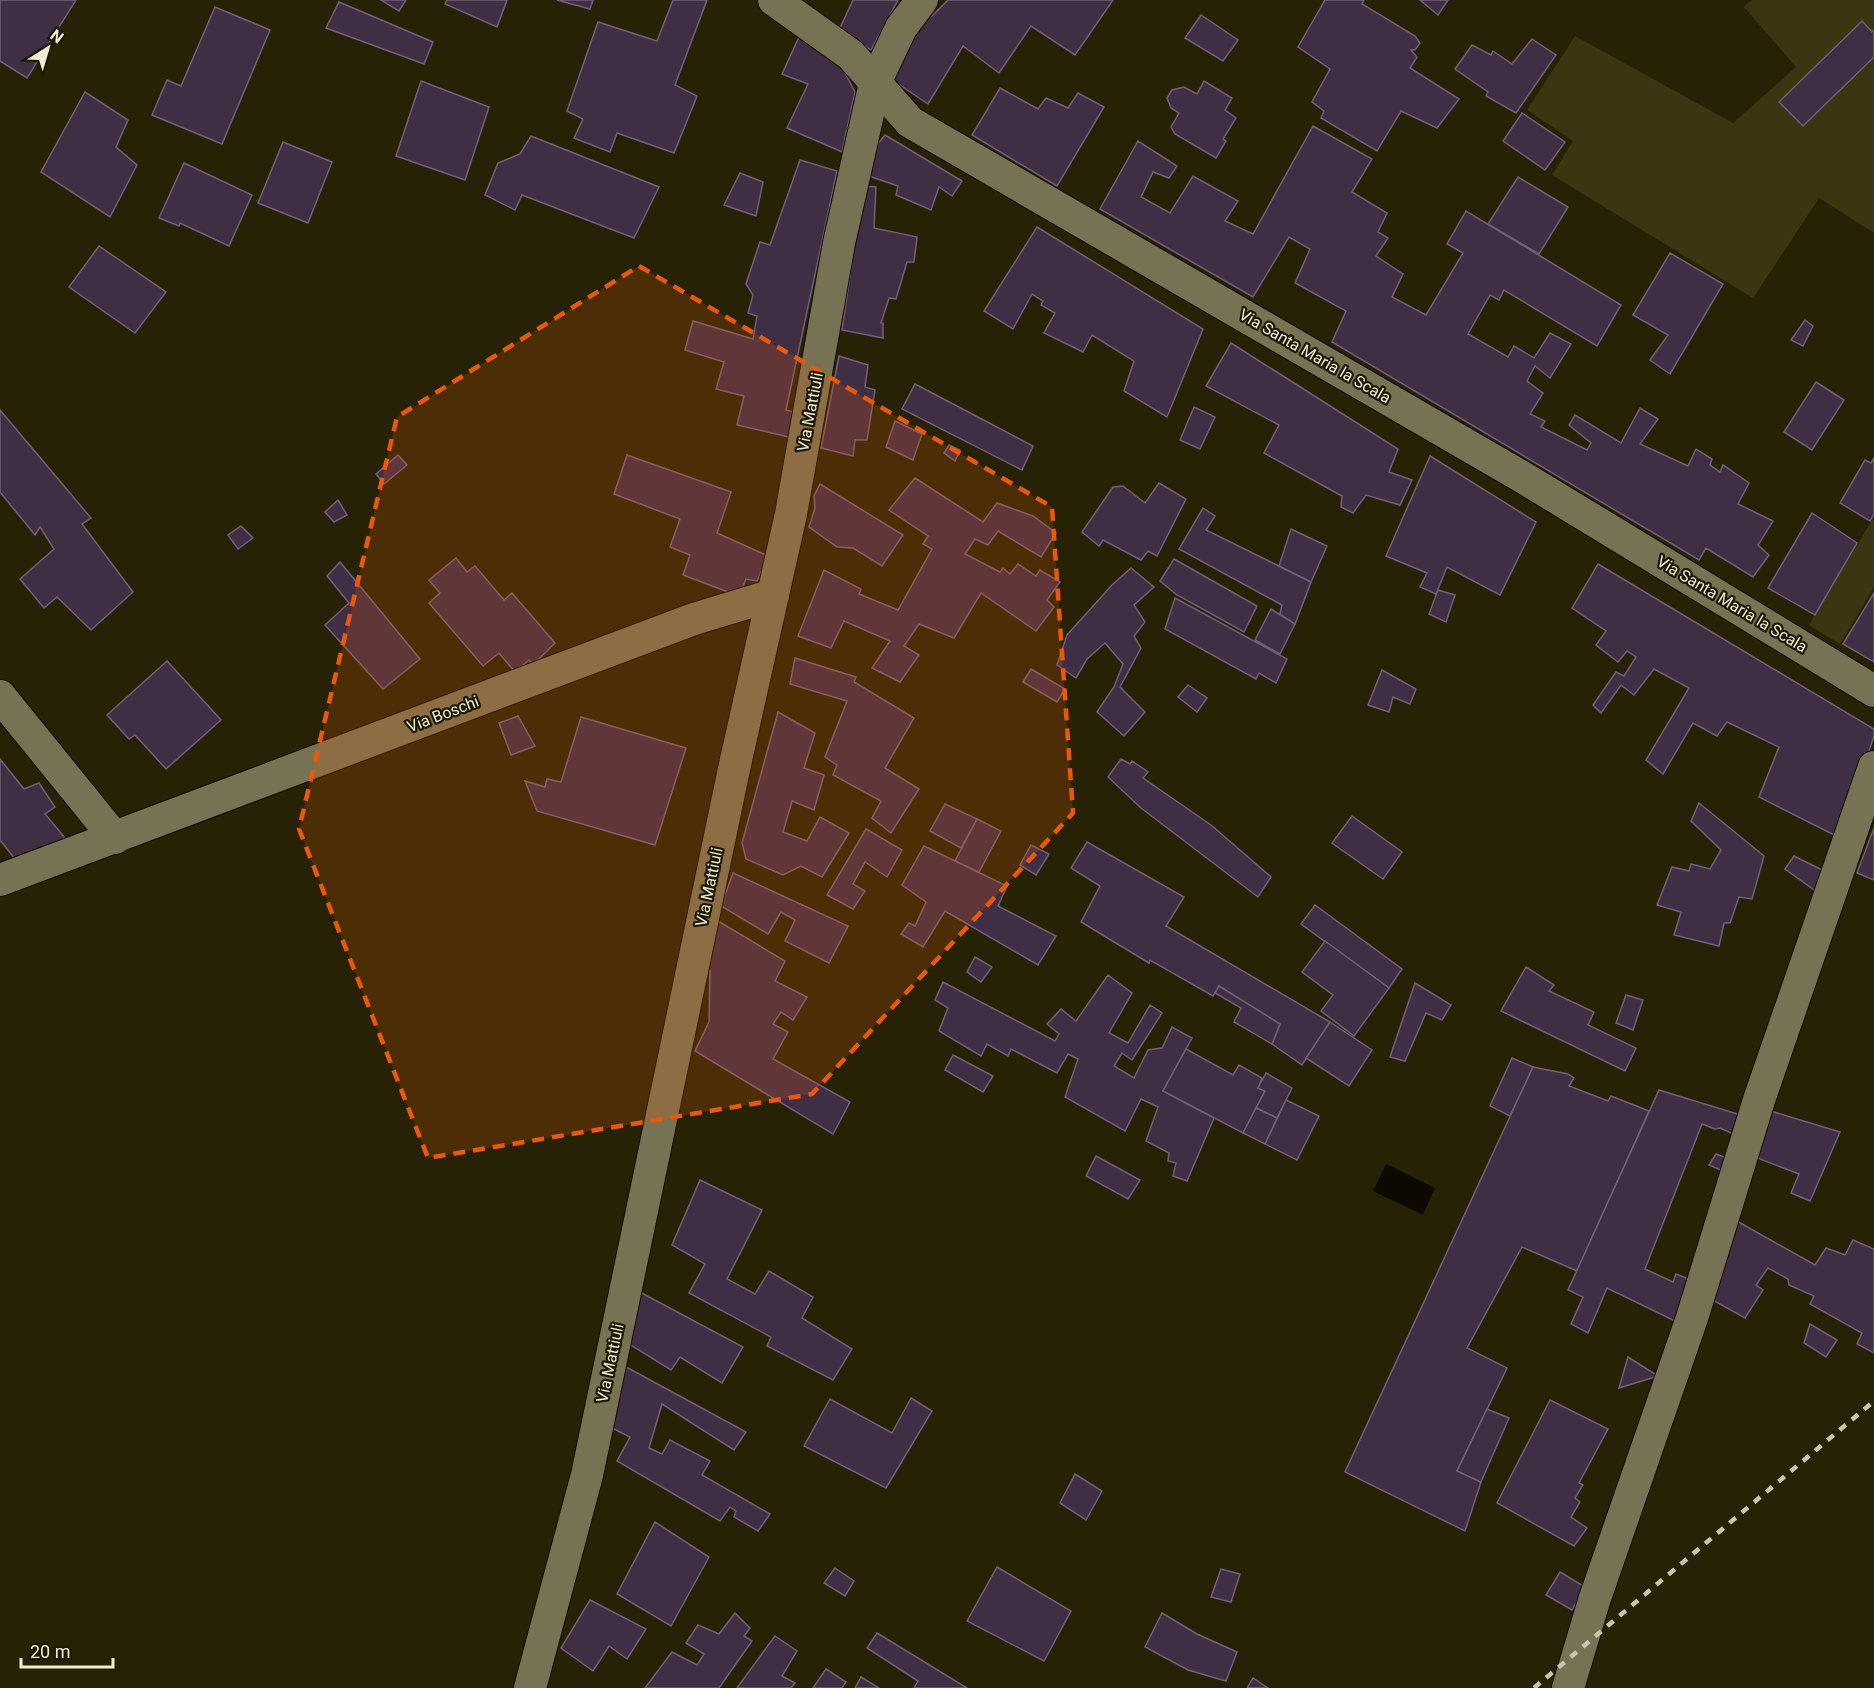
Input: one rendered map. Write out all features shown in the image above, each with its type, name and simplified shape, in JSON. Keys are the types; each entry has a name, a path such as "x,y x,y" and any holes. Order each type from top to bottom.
{"street":[{"name":"Via Santa Maria la Scala","path":"774,0 851,55 910,122 1524,478 1874,691"},
{"name":"Via Mattiuli","path":"530,1688 586,1475 798,481 839,243 875,83 901,28 922,0"},
{"name":"Via Boschi","path":"0,880 694,619 773,595"},
{"path":"0,696 115,838"},
{"path":"1568,1688 1594,1601 1692,1318 1759,1100 1874,767"}],"highlighted area":[{"path":"639,266 1052,507 1073,813 812,1094 428,1158 299,829 397,417"}],"shaded area":[{"path":"1752,0 1874,0 1874,233 1819,198 1753,298 1552,175 1573,141 1527,110 1575,36 1733,123 1796,67 1744,7"},
{"path":"1874,517 1874,587 1840,644 1809,625"},
{"path":"1386,1164 1435,1188 1423,1215 1373,1191"}],"building":[{"path":"0,0 76,0 27,78 0,61"},
{"path":"381,0 406,0 399,11"},
{"path":"447,0 507,0 497,27 445,4"},
{"path":"557,0 593,0 590,9"},
{"path":"673,0 707,0 675,85 697,96 674,153 617,133 610,152 574,138 583,119 567,111 598,22 657,41"},
{"path":"853,0 898,0 871,50 840,28"},
{"path":"948,0 1113,0 1075,55 1031,26 999,73 963,46 928,104 894,81 900,56 925,17 932,16"},
{"path":"1325,0 1364,0 1362,4 1415,36 1420,43 1415,50 1411,50 1417,57 1410,68 1459,99 1437,128 1401,111 1377,151 1321,118 1324,111 1312,102 1330,69 1298,47"},
{"path":"1420,0 1448,0 1438,15"},
{"path":"339,2 433,42 424,64 326,28"},
{"path":"215,7 270,30 222,144 152,115 167,80 181,86"},
{"path":"1201,15 1238,40 1223,61 1185,38"},
{"path":"1862,21 1872,32 1874,30 1874,57 1803,126 1779,102"},
{"path":"800,35 842,67 855,92 842,152 787,128 808,84 782,74"},
{"path":"1532,39 1556,55 1516,113 1486,96 1488,92 1455,69 1472,45 1491,55 1493,51 1512,64"},
{"path":"421,81 489,107 465,180 396,156"},
{"path":"1204,81 1232,98 1225,110 1236,118 1223,139 1226,141 1216,158 1175,134 1171,127 1179,113 1171,108 1167,98 1172,90 1184,87 1197,94"},
{"path":"1000,88 1038,109 1046,98 1068,108 1078,93 1104,107 1057,186 972,135"},
{"path":"85,92 128,120 116,147 137,165 110,217 41,172"},
{"path":"1522,113 1565,142 1545,170 1503,141"},
{"path":"1313,126 1372,159 1352,192 1387,213 1378,232 1388,238 1376,256 1403,274 1392,297 1426,315 1463,253 1447,244 1466,211 1621,305 1597,346 1504,290 1499,300 1490,295 1468,334 1508,357 1514,346 1534,358 1550,333 1571,344 1550,378 1535,366 1527,381 1543,393 1530,414 1545,421 1541,427 1587,450 1591,443 1569,425 1575,415 1621,443 1640,408 1658,419 1640,444 1688,466 1696,449 1712,459 1710,465 1720,472 1723,465 1749,483 1738,504 1773,521 1758,545 1769,555 1753,577 1706,548 1699,560 1332,342 1346,311 1295,283 1310,249 1289,237 1253,297 1100,209 1138,141 1177,166 1169,178 1153,172 1141,197 1170,213 1193,176 1238,201 1225,221 1253,234"},
{"path":"885,135 962,181 952,196 939,187 931,210 896,195 898,186 866,175 875,147"},
{"path":"531,136 659,187 634,238 522,195 515,210 485,195 498,163 520,154"},
{"path":"283,142 332,162 308,223 258,203"},
{"path":"800,160 837,171 786,410 797,413 793,438 737,425 744,396 716,389 724,362 685,350 693,321 753,339 757,316 748,313 753,295 746,284 760,242 770,245"},
{"path":"184,163 252,195 229,246 180,223 179,226 159,218"},
{"path":"740,173 763,182 756,216 724,205"},
{"path":"1518,177 1568,207 1539,254 1488,224"},
{"path":"863,186 876,187 874,228 917,237 914,262 907,262 896,299 889,298 881,323 883,323 883,338 842,330"},
{"path":"1037,227 1203,329 1167,417 1124,391 1134,361 1092,335 1083,352 1044,333 1055,313 1041,305 1043,301 1032,294 1013,329 984,311"},
{"path":"99,246 166,292 135,333 69,287"},
{"path":"1670,253 1723,284 1670,374 1650,360 1668,335 1633,315"},
{"path":"1805,320 1813,326 1803,346 1791,340"},
{"path":"1231,343 1398,449 1389,472 1412,480 1400,505 1366,495 1353,513 1341,507 1342,496 1264,453 1279,425 1206,386"},
{"path":"839,356 868,365 865,387 875,390 867,440 855,440 853,456 821,448"},
{"path":"1816,382 1844,400 1812,450 1784,432"},
{"path":"915,384 1033,446 1022,470 902,409"},
{"path":"1194,407 1215,417 1200,449 1180,440"},
{"path":"0,410 91,518 82,524 133,592 91,630 57,597 44,608 20,579 54,549 40,527 35,535 0,492"},
{"path":"895,421 922,434 913,460 886,447"},
{"path":"949,445 960,450 955,461 944,453"},
{"path":"398,455 407,465 384,484 376,474"},
{"path":"627,455 731,492 717,533 777,560 771,577 761,572 757,581 746,579 739,596 683,575 690,555 670,547 680,519 614,494"},
{"path":"1430,456 1536,522 1500,595 1447,567 1436,594 1420,587 1427,573 1386,556"},
{"path":"1874,458 1874,514 1870,521 1840,503 1865,460 1871,463"},
{"path":"915,478 983,522 997,503 1033,516 1056,533 1041,557 998,531 988,545 975,539 965,554 1000,572 1003,568 1010,574 1018,564 1036,576 1040,570 1060,582 1047,600 1054,607 1036,631 981,593 954,638 919,624 904,646 919,655 900,682 872,668 890,641 844,621 831,648 798,636 824,570 861,589 859,594 898,610 932,549 923,544 928,536 889,510"},
{"path":"1159,483 1186,499 1157,556 1148,551 1141,560 1103,540 1099,546 1082,532 1113,487 1123,486 1145,503"},
{"path":"820,484 903,535 882,566 853,548 837,547 809,527 815,508 814,496"},
{"path":"338,500 347,515 334,522 325,512"},
{"path":"1203,508 1215,516 1206,530 1311,582 1295,624 1280,614 1282,605 1179,549"},
{"path":"1812,513 1857,543 1815,615 1768,588"},
{"path":"241,526 253,538 238,549 228,535"},
{"path":"1291,529 1327,546 1311,582 1279,566"},
{"path":"456,558 467,572 475,566 504,600 512,593 555,643 533,665 529,660 515,672 499,653 483,666 429,603 440,593 429,580"},
{"path":"1174,559 1257,606 1244,632 1177,595 1160,581"},
{"path":"340,562 420,659 383,689 325,625 349,603 327,576"},
{"path":"1598,564 1874,729 1874,736 1840,838 1759,797 1779,747 1727,722 1717,736 1693,723 1663,774 1646,760 1689,688 1654,669 1634,695 1621,685 1601,713 1593,705 1616,672 1624,676 1636,657 1627,651 1618,662 1596,645 1606,631 1572,608"},
{"path":"1131,568 1154,587 1134,605 1145,622 1134,636 1141,648 1120,687 1145,712 1124,736 1097,712 1114,687 1123,664 1105,643 1087,659 1076,678 1057,665 1067,635 1112,585"},
{"path":"1438,590 1455,595 1446,622 1429,614"},
{"path":"1874,593 1874,662 1843,644"},
{"path":"1175,598 1287,659 1276,683 1259,673 1256,679 1165,629"},
{"path":"1271,609 1295,624 1280,654 1255,640"},
{"path":"795,658 856,677 854,682 914,718 885,768 919,789 891,833 872,818 881,801 833,775 837,765 825,757 847,701 790,684"},
{"path":"167,661 221,720 166,769 135,735 129,739 107,715"},
{"path":"1031,669 1065,689 1057,702 1023,682"},
{"path":"1382,670 1416,689 1410,704 1393,697 1389,712 1368,705"},
{"path":"1188,685 1207,698 1197,712 1178,697"},
{"path":"778,712 815,733 804,768 824,775 814,810 792,801 783,832 807,841 820,817 849,833 822,877 801,866 783,875 746,859 742,843"},
{"path":"518,716 535,746 511,755 499,723"},
{"path":"581,717 686,748 655,845 537,811 525,781 545,787 547,779 561,782"},
{"path":"0,759 24,789 39,783 55,807 45,814 65,838 15,859 0,840"},
{"path":"1121,759 1130,764 1132,761 1148,772 1143,778 1211,825 1271,877 1258,897 1141,808 1108,777"},
{"path":"1699,803 1764,856 1752,899 1739,897 1730,923 1724,923 1719,946 1674,935 1681,912 1657,905 1672,867 1689,871 1691,864 1710,869 1721,850 1691,821"},
{"path":"945,804 977,819 961,848 930,831"},
{"path":"1352,816 1402,852 1383,879 1332,843"},
{"path":"977,819 1001,831 979,872 955,861"},
{"path":"1874,828 1874,880 1857,873"},
{"path":"866,829 902,850 887,877 865,862 853,884 865,891 853,909 827,895"},
{"path":"1087,842 1184,897 1166,926 1330,1022 1302,1065 1272,1044 1280,1024 1219,986 1213,996 1150,960 1149,963 1081,922 1100,886 1071,868"},
{"path":"1031,845 1049,854 1036,875 1020,865"},
{"path":"924,846 1007,886 998,906 1056,936 1038,965 945,911 923,947 901,934 909,923 915,926 926,902 902,885"},
{"path":"1794,856 1826,872 1820,894 1785,869"},
{"path":"733,873 848,926 829,963 785,941 795,920 781,912 768,934 721,906"},
{"path":"1315,905 1402,969 1389,988 1301,924"},
{"path":"718,921 785,961 775,981 807,997 793,1020 781,1012 773,1024 788,1032 773,1059 850,1102 833,1134 695,1051 709,1022 710,971 703,968"},
{"path":"1325,941 1389,988 1354,1036 1321,1011 1333,995 1302,972"},
{"path":"975,957 992,967 981,982 967,972"},
{"path":"1526,967 1554,985 1549,991 1594,1012 1588,1025 1636,1048 1625,1071 1501,1011"},
{"path":"1108,975 1132,993 1109,1033 1128,1043 1150,1005 1162,1013 1132,1060 1122,1053 1114,1066 1134,1078 1148,1050 1162,1048 1172,1027 1192,1038 1163,1091 1214,1118 1187,1181 1173,1176 1176,1163 1168,1161 1169,1153 1146,1141 1158,1107 1141,1099 1125,1131 1065,1097 1078,1059 1068,1054 1057,1073 1011,1049 1008,1056 987,1044 981,1056 939,1031 948,1008 935,1000 943,982 1055,1041 1059,1034 1047,1024 1061,1009 1076,1021"},
{"path":"1415,983 1451,1005 1442,1020 1426,1013 1405,1061 1390,1057"},
{"path":"1219,986 1280,1024 1272,1044 1234,1022 1241,1008 1215,993"},
{"path":"1626,995 1643,1000 1633,1030 1616,1023"},
{"path":"1330,1022 1372,1050 1349,1086 1306,1058"},
{"path":"1186,1049 1233,1075 1239,1065 1262,1078 1258,1088 1265,1091 1243,1133 1163,1091"},
{"path":"953,1055 993,1076 983,1092 945,1070"},
{"path":"1512,1058 1533,1067 1510,1116 1490,1106"},
{"path":"1533,1067 1568,1074 1574,1078 1569,1086 1608,1101 1611,1096 1649,1111 1577,1271 1522,1247 1467,1348 1507,1368 1457,1471 1481,1482 1465,1531 1345,1472"},
{"path":"1266,1073 1292,1088 1277,1118 1256,1108 1265,1091 1258,1088"},
{"path":"1659,1090 1744,1116 1738,1136 1720,1128 1715,1129 1702,1124 1645,1269 1673,1282 1676,1274 1694,1281 1679,1323 1607,1288 1588,1333 1571,1324 1583,1297 1568,1290"},
{"path":"1286,1100 1319,1116 1297,1160 1265,1144"},
{"path":"1256,1108 1277,1118 1265,1144 1243,1133"},
{"path":"1764,1109 1840,1132 1810,1201 1791,1193 1799,1174 1747,1154"},
{"path":"1716,1154 1729,1159 1725,1172 1709,1165"},
{"path":"1096,1156 1140,1180 1128,1199 1086,1176"},
{"path":"700,1180 762,1210 727,1279 755,1294 769,1271 813,1297 802,1318 852,1349 833,1380 767,1346 771,1337 689,1293 705,1264 672,1245"},
{"path":"1728,1216 1815,1265 1826,1248 1845,1255 1853,1240 1874,1249 1874,1353 1857,1344 1862,1333 1810,1304 1814,1296 1789,1285 1788,1279 1768,1268 1756,1285 1763,1290 1745,1318 1700,1293"},
{"path":"636,1290 743,1347 722,1383 680,1357 671,1370 621,1339"},
{"path":"1810,1324 1837,1340 1826,1357 1804,1343"},
{"path":"1628,1357 1658,1376 1619,1388"},
{"path":"617,1362 746,1432 734,1450 662,1404 649,1448 662,1454 670,1440 710,1461 702,1475 770,1514 758,1531 734,1517 736,1511 730,1507 720,1521 617,1461 630,1437 604,1424"},
{"path":"911,1398 932,1411 886,1488 804,1446 830,1399 892,1433"},
{"path":"1550,1400 1608,1429 1579,1483 1583,1485 1575,1498 1580,1502 1571,1517 1587,1528 1574,1546 1497,1503"},
{"path":"1487,1409 1509,1418 1481,1482 1457,1471"},
{"path":"1075,1474 1102,1491 1086,1520 1060,1503"},
{"path":"655,1522 709,1557 671,1626 617,1594"},
{"path":"997,1567 1071,1611 1044,1661 967,1621"},
{"path":"835,1568 854,1581 845,1596 824,1583"},
{"path":"1221,1569 1240,1574 1231,1602 1211,1597"},
{"path":"1560,1572 1585,1587 1572,1610 1546,1595"},
{"path":"590,1600 646,1629 627,1659 609,1646 593,1671 561,1648"},
{"path":"735,1613 750,1628 744,1636 752,1641 719,1688 645,1688 672,1652 697,1665 704,1654 686,1643 698,1625 719,1634"},
{"path":"1162,1613 1197,1634 1237,1652 1226,1681 1188,1670 1145,1647"},
{"path":"877,1633 967,1688 914,1688 918,1681 867,1648"},
{"path":"775,1636 797,1651 782,1676 795,1683 791,1688 737,1688"},
{"path":"826,1669 846,1682 842,1688 813,1688"},
{"path":"861,1677 879,1688 855,1688"},
{"path":"1253,1678 1268,1688 1247,1688"}],"railway":[{"path":"1534,1688 1874,1401"}]}
